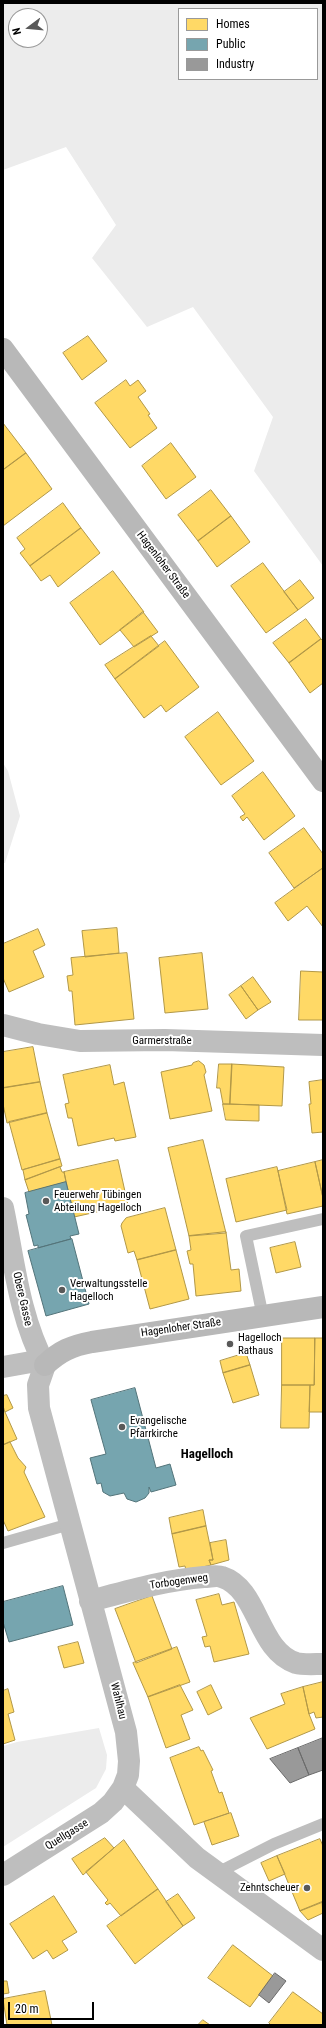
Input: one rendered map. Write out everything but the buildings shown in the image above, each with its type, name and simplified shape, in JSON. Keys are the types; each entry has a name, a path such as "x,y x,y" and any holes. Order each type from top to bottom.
{"street":[{"name":"Hagenloher Straße","path":"3,349 323,781"},
{"name":"Garmerstraße","path":"3,1025 38,1034 80,1041 165,1040 323,1045"},
{"name":"Obere Gasse","path":"3,1208 24,1314 36,1349 45,1365"},
{"name":"Hagenloher Straße","path":"45,1365 58,1353 77,1345 323,1307"},
{"path":"3,1367 31,1362 45,1365"},
{"name":"Wahlhau","path":"45,1365 38,1385 39,1408 126,1732 129,1761 128,1775 123,1788"},
{"name":"Torbogenweg","path":"90,1601 165,1581 220,1576 231,1581 243,1592 265,1633 277,1651 296,1663 323,1664"},
{"path":"123,1788 198,1858 323,1950"},
{"name":"Quellgasse","path":"3,1874 101,1814 113,1802 123,1788"}],"lane":[{"path":"263,1317 246,1236 323,1219"},
{"path":"3,1543 70,1524"},
{"path":"217,1873 267,1847 323,1824"}],"shaded area":[{"path":"3,3 323,3 323,566 254,471 273,417 193,307 147,327 92,258 116,225 66,147 3,170"},
{"path":"3,763 8,771 20,816 5,863 3,863"},
{"path":"99,1728 107,1755 106,1769 96,1788 3,1847 3,1746 17,1742"}],"place":[{"name":"Feuerwehr Tübingen Abteilung Hagelloch","path":"46,1201"},
{"name":"Verwaltungsstelle Hagelloch","path":"62,1290"},
{"name":"Hagelloch Rathaus","path":"230,1344"},
{"name":"Evangelische Pfarrkirche","path":"122,1427"},
{"name":"Zehntscheuer","path":"307,1888"}],"district":[{"name":"Hagelloch","path":"207,1455"}]}
